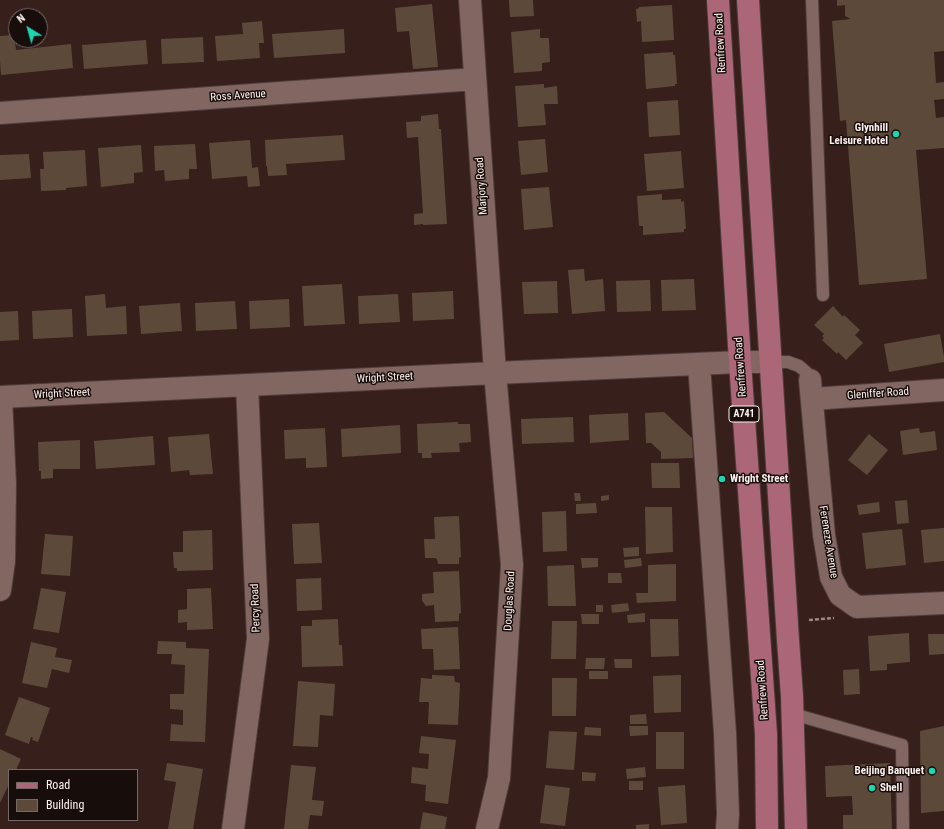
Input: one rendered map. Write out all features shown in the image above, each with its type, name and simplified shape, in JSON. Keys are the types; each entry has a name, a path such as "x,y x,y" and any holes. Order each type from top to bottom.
{"main road":[{"name":"Renfrew Road","path":"718,0 740,362 766,734 766,829"},
{"name":"A741","path":"748,0 793,714 796,829"}],"street":[{"name":"Marjory Road","path":"470,0 495,373"},
{"name":"Ross Avenue","path":"0,113 475,80"},
{"name":"Wright Street","path":"1,397 247,384 740,362 770,362"},
{"path":"699,364 725,733 728,814 727,829"},
{"name":"Douglas Road","path":"487,829 499,778 512,565 495,373"},
{"name":"Percy Road","path":"233,829 258,639 247,384"},
{"name":"Gleniffer Road","path":"811,389 944,390"},
{"name":"Fereneze Avenue","path":"811,389 824,535 831,577 840,595 857,607 944,603"},
{"path":"0,590 4,561 5,484 1,397"}],"lane":[{"path":"812,0 823,295"},
{"path":"770,362 788,362 799,366 806,372 811,389"},
{"path":"793,714 902,745 903,829"}],"path":[{"path":"786,622 842,617 866,607"}],"building":[{"path":"509,0 533,0 534,16 510,17"},
{"name":"Glynhill Leisure Hotel","path":"837,0 944,0 944,51 934,52 936,83 944,82 944,99 934,100 936,118 944,117 944,148 916,150 927,279 859,285 846,120 840,121 832,21 851,19 845,16 845,5 837,6"},
{"path":"432,4 438,67 413,69 409,31 397,32 395,8"},
{"path":"672,5 674,40 642,42 641,21 637,22 636,9 639,7"},
{"path":"262,21 264,43 259,43 260,58 217,61 215,36 243,34 242,23"},
{"path":"344,29 345,53 274,58 272,34"},
{"path":"540,29 540,38 549,38 550,62 542,63 542,71 514,73 511,32"},
{"path":"8,35 8,48 16,48 16,50 48,48 48,47 71,44 73,68 1,75 0,36"},
{"path":"203,37 204,62 162,64 161,39"},
{"path":"146,40 148,64 84,69 82,45"},
{"path":"673,52 673,55 675,55 677,84 675,84 675,86 646,89 644,54"},
{"path":"544,84 544,88 557,86 558,104 544,104 546,125 518,127 515,86"},
{"path":"678,100 680,135 649,137 647,102"},
{"path":"438,114 439,129 441,129 447,224 414,225 414,214 423,213 418,137 407,138 406,122 421,121 421,116"},
{"path":"343,135 345,160 286,164 287,175 268,176 265,140"},
{"path":"545,139 548,172 521,175 518,141"},
{"path":"250,140 252,168 258,167 260,186 248,187 247,176 212,179 209,143"},
{"path":"195,144 197,169 189,169 189,179 165,181 164,170 155,171 154,146"},
{"path":"141,145 143,172 134,173 134,183 101,187 98,148"},
{"path":"85,150 87,186 66,188 66,190 41,191 40,169 44,169 43,152"},
{"path":"681,151 684,188 647,191 644,154"},
{"path":"29,154 31,178 0,180 0,155"},
{"path":"549,187 553,227 524,230 521,189"},
{"path":"662,194 662,200 681,199 681,202 684,201 686,229 684,229 684,232 643,235 643,226 639,226 637,196"},
{"path":"584,269 585,281 603,279 605,311 572,314 568,270"},
{"path":"694,279 696,310 662,311 661,280"},
{"path":"650,280 651,311 617,312 616,281"},
{"path":"557,281 558,313 524,314 522,282"},
{"path":"342,284 345,324 304,326 302,286"},
{"path":"453,291 454,319 413,321 412,293"},
{"path":"105,294 106,308 126,306 127,334 87,336 85,296"},
{"path":"398,294 400,322 359,324 358,296"},
{"path":"289,299 290,327 250,329 249,301"},
{"path":"235,301 237,329 196,331 195,303"},
{"path":"180,303 182,331 141,334 139,306"},
{"path":"833,306 843,317 844,315 860,330 855,335 863,343 846,360 822,340 824,338 822,336 824,334 814,325"},
{"path":"72,309 73,337 33,339 32,311"},
{"path":"18,311 19,340 0,341 0,312"},
{"path":"940,334 944,362 889,372 884,344"},
{"path":"664,412 692,438 693,458 661,459 661,452 651,443 646,443 645,413"},
{"path":"628,413 629,440 590,443 589,415"},
{"path":"573,417 574,442 522,444 521,419"},
{"path":"458,422 458,424 470,424 471,442 459,443 460,452 431,453 432,458 422,458 422,453 418,453 417,424"},
{"path":"400,425 401,453 342,457 341,429"},
{"path":"325,428 327,467 306,468 306,458 285,459 284,430"},
{"path":"919,428 920,433 935,431 937,450 903,455 900,431"},
{"path":"209,434 213,474 190,475 189,470 171,472 168,437"},
{"path":"869,434 888,450 867,475 848,460"},
{"path":"153,436 155,465 96,469 94,441"},
{"path":"80,440 80,469 53,469 53,478 41,479 41,471 39,471 38,442"},
{"path":"651,463 679,463 680,488 652,488"},
{"path":"574,493 580,493 581,501 575,501"},
{"path":"609,495 609,500 601,501 601,496"},
{"path":"907,500 909,523 897,524 895,501"},
{"path":"879,502 880,512 859,515 857,505"},
{"path":"596,503 597,513 576,514 576,504"},
{"path":"645,507 672,507 673,552 646,554"},
{"path":"566,511 567,551 543,552 542,512"},
{"path":"459,516 461,557 459,558 459,564 438,564 437,559 435,558 425,558 424,539 435,539 434,517"},
{"path":"319,523 322,563 294,564 292,524"},
{"path":"944,528 944,561 924,563 921,530"},
{"path":"902,529 906,565 866,569 862,533"},
{"path":"212,530 213,570 177,571 177,568 174,568 173,552 183,552 183,531"},
{"path":"45,534 73,536 70,576 41,574"},
{"path":"639,547 639,556 624,557 623,548"},
{"path":"581,558 598,558 598,567 582,568"},
{"path":"641,558 642,566 625,568 624,560"},
{"path":"676,564 676,601 637,603 636,593 648,593 648,565"},
{"path":"574,565 576,606 548,606 547,566"},
{"path":"459,571 461,613 459,614 459,621 435,622 434,605 426,606 422,601 422,594 434,593 433,572"},
{"path":"608,573 621,573 622,583 608,583"},
{"path":"321,578 322,610 297,611 296,579"},
{"path":"41,588 66,592 59,633 33,629"},
{"path":"211,588 213,629 187,630 187,622 178,623 178,610 187,609 187,589"},
{"path":"628,603 629,611 612,613 611,605"},
{"path":"596,605 603,605 603,612 596,612"},
{"path":"645,613 645,622 628,623 627,615"},
{"path":"581,614 599,614 599,624 582,624"},
{"path":"338,619 339,645 342,645 343,666 302,667 301,626 312,626 312,620"},
{"path":"650,619 678,619 679,656 651,657"},
{"path":"552,621 577,621 576,659 551,659"},
{"path":"458,627 460,669 434,670 433,649 422,649 421,629"},
{"path":"909,633 910,662 887,664 887,670 870,671 868,636"},
{"path":"928,634 944,634 944,654 929,655"},
{"path":"158,641 186,642 186,648 209,649 205,742 170,741 171,724 183,725 183,710 170,709 170,694 184,694 185,665 171,664 172,654 157,654"},
{"path":"31,642 57,648 55,657 72,660 69,673 52,669 47,688 22,683"},
{"path":"586,658 605,658 604,669 585,669"},
{"path":"614,659 632,659 632,668 615,668"},
{"path":"859,669 860,694 844,695 843,670"},
{"path":"589,671 608,671 608,679 589,679"},
{"path":"432,675 454,676 455,682 460,683 458,725 428,724 429,702 419,702 421,678 432,679"},
{"path":"681,675 681,712 654,713 653,676"},
{"path":"552,678 577,678 576,716 552,716"},
{"path":"298,681 335,684 333,716 320,715 318,747 293,746"},
{"path":"19,697 50,708 38,742 32,740 33,738 31,737 29,744 5,735"},
{"path":"646,714 647,724 630,724 630,715"},
{"path":"629,726 648,726 648,735 630,736"},
{"name":"Beijing Banquet","path":"944,726 944,811 921,813 920,731"},
{"path":"585,727 601,728 601,736 584,735"},
{"path":"549,731 577,732 574,770 546,768"},
{"path":"656,732 684,732 684,769 656,769"},
{"path":"421,736 456,740 448,804 425,801 426,785 411,783 412,767 428,769 429,754 419,753"},
{"path":"0,749 21,759 16,769 8,769 8,786 0,803"},
{"path":"167,763 203,769 193,829 168,829 176,782 164,780"},
{"path":"890,763 892,829 843,829 843,815 853,815 852,796 826,797 825,766"},
{"path":"291,765 316,767 312,800 324,801 322,816 310,815 308,829 284,829"},
{"path":"645,767 646,777 627,779 626,769"},
{"path":"582,772 596,773 595,781 582,781"},
{"path":"629,781 643,781 643,790 629,790"},
{"path":"545,785 570,788 565,826 540,823"},
{"path":"685,785 687,823 661,825 658,787"},
{"path":"423,812 447,817 445,829 420,829"},
{"path":"649,824 649,829 636,829 636,825"}],"place":[{"name":"Glynhill Leisure Hotel","path":"896,134"},
{"name":"Wright Street","path":"722,479"},
{"name":"Beijing Banquet","path":"932,771"},
{"name":"Shell","path":"872,788"}]}
